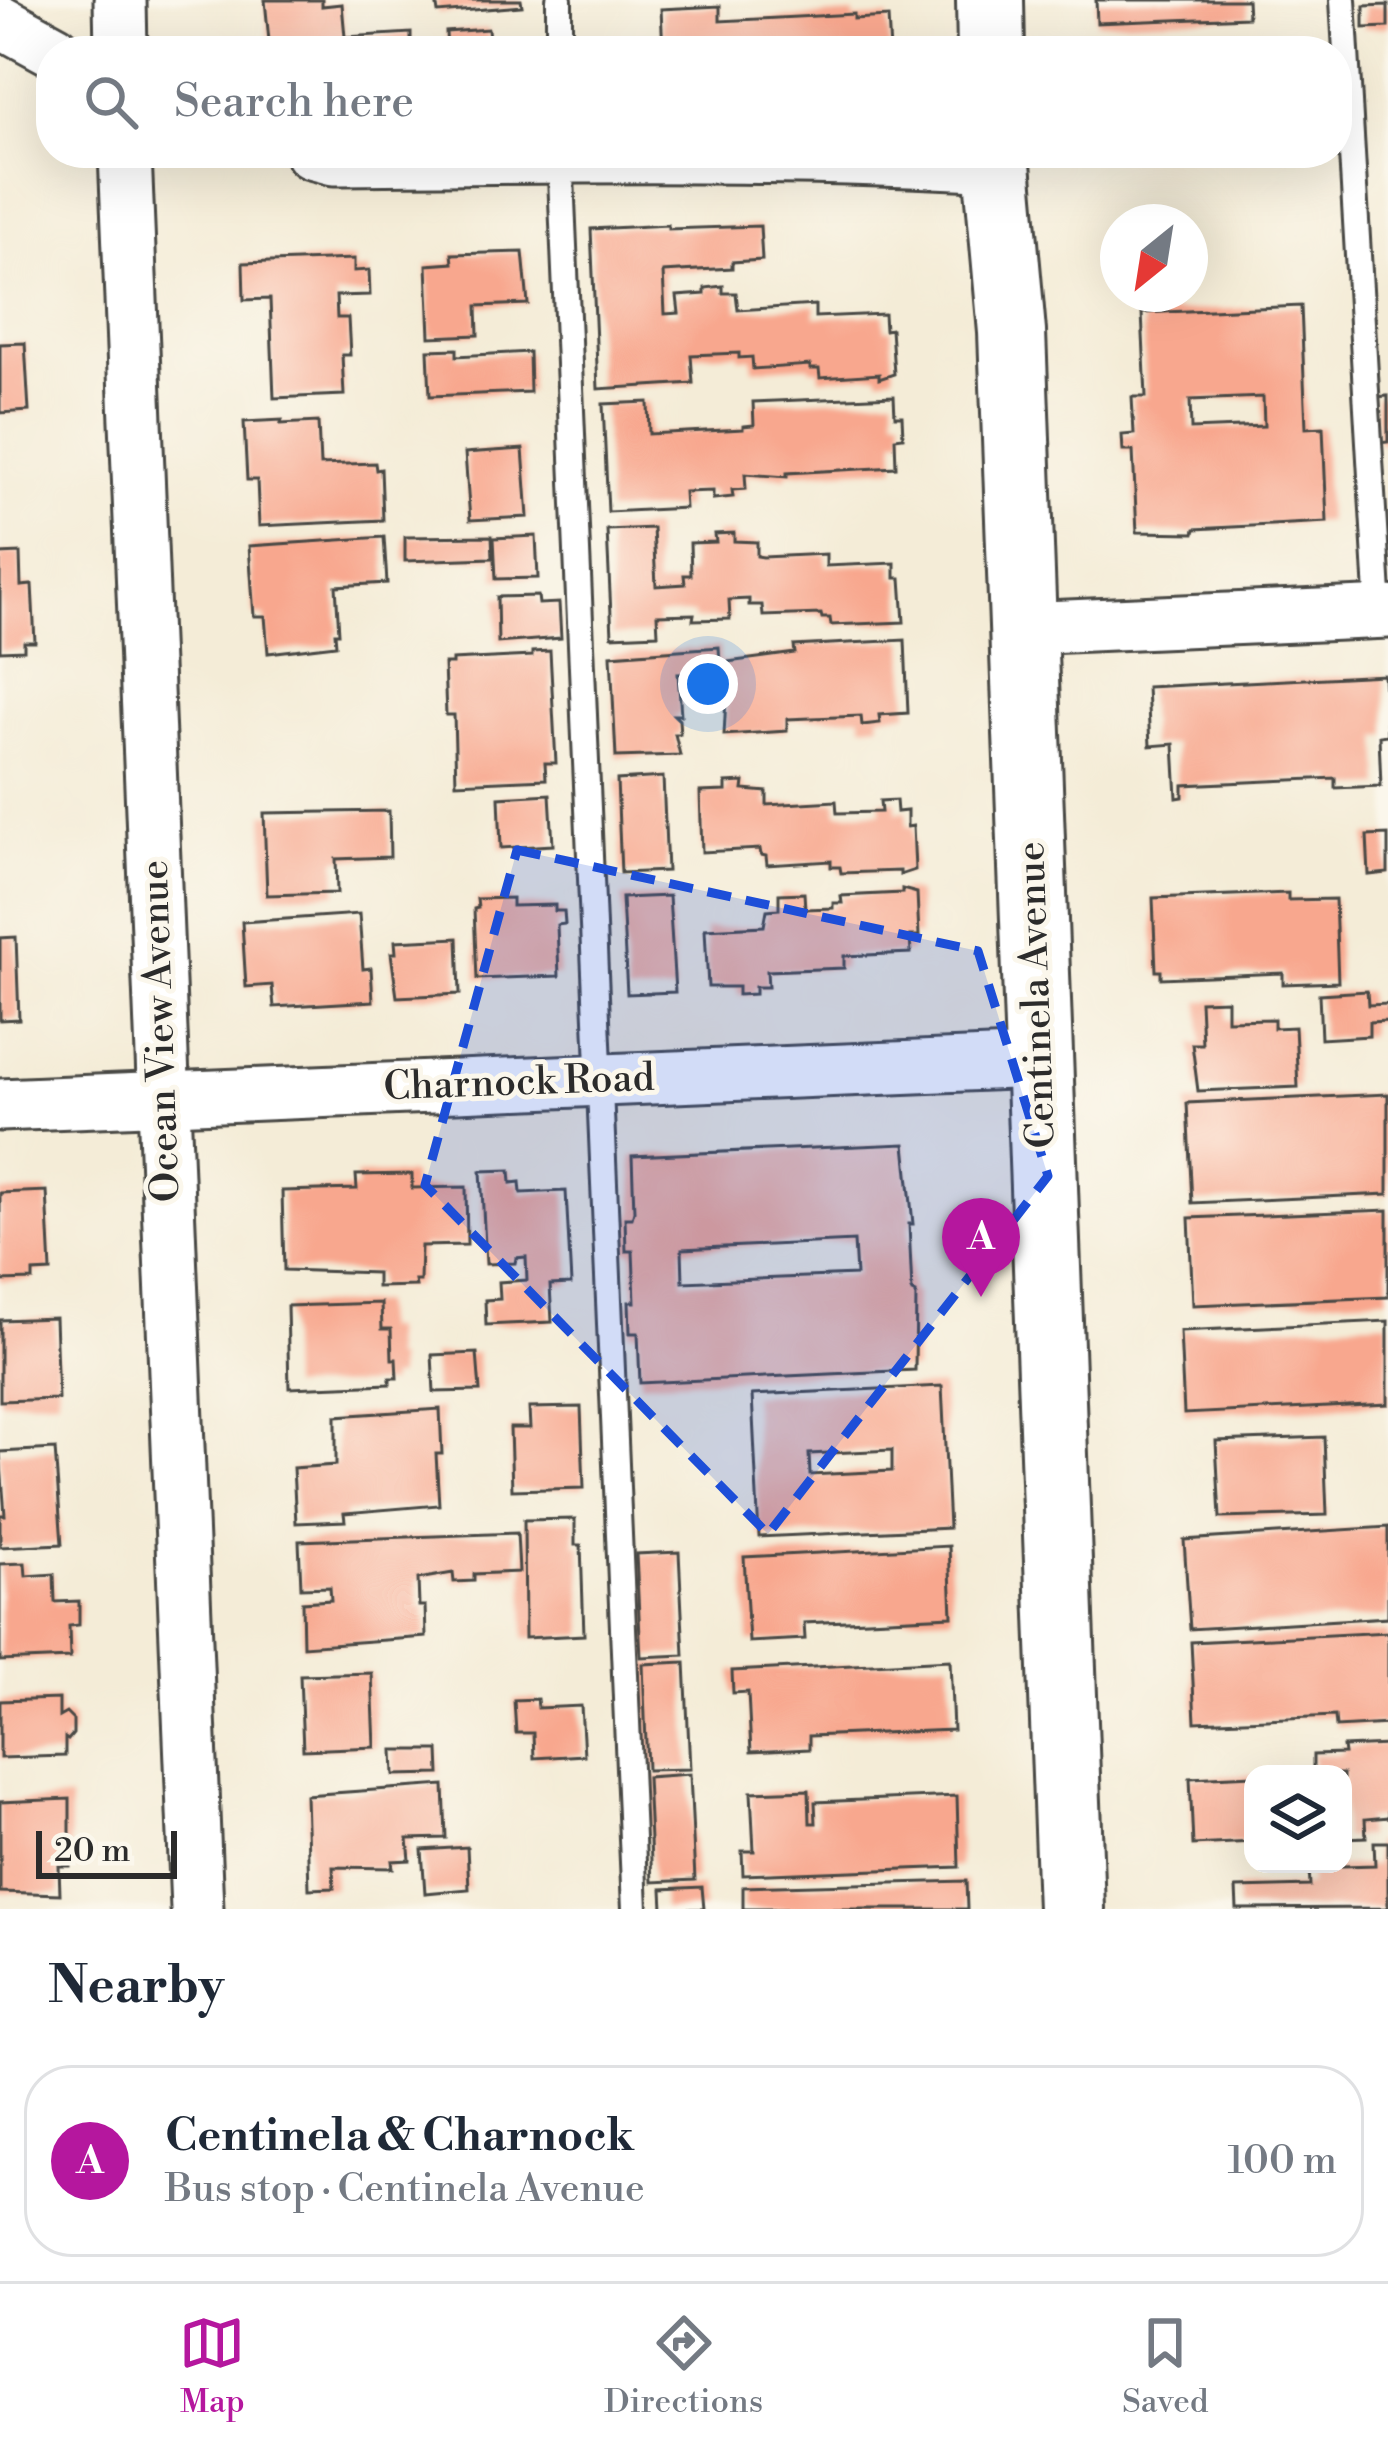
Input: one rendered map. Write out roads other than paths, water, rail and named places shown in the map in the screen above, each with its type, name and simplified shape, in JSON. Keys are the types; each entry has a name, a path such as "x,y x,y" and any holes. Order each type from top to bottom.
{"main road":[{"path":"990,0 991,36"},
{"name":"Centinela Avenue","path":"997,168 1012,332 1071,1909"}],"street":[{"path":"120,0 121,36"},
{"path":"0,21 36,41"},
{"name":"Ocean View Avenue","path":"126,168 197,1909"},
{"path":"1022,628 1384,612"},
{"name":"Charnock Road","path":"0,1105 1038,1062"}],"lane":[{"path":"559,0 559,36"},
{"path":"1343,0 1345,36"},
{"path":"1352,134 1384,612"},
{"path":"561,168 635,1909"}],"place":[{"name":"Centinela & Charnock","path":"981,1297"}]}
